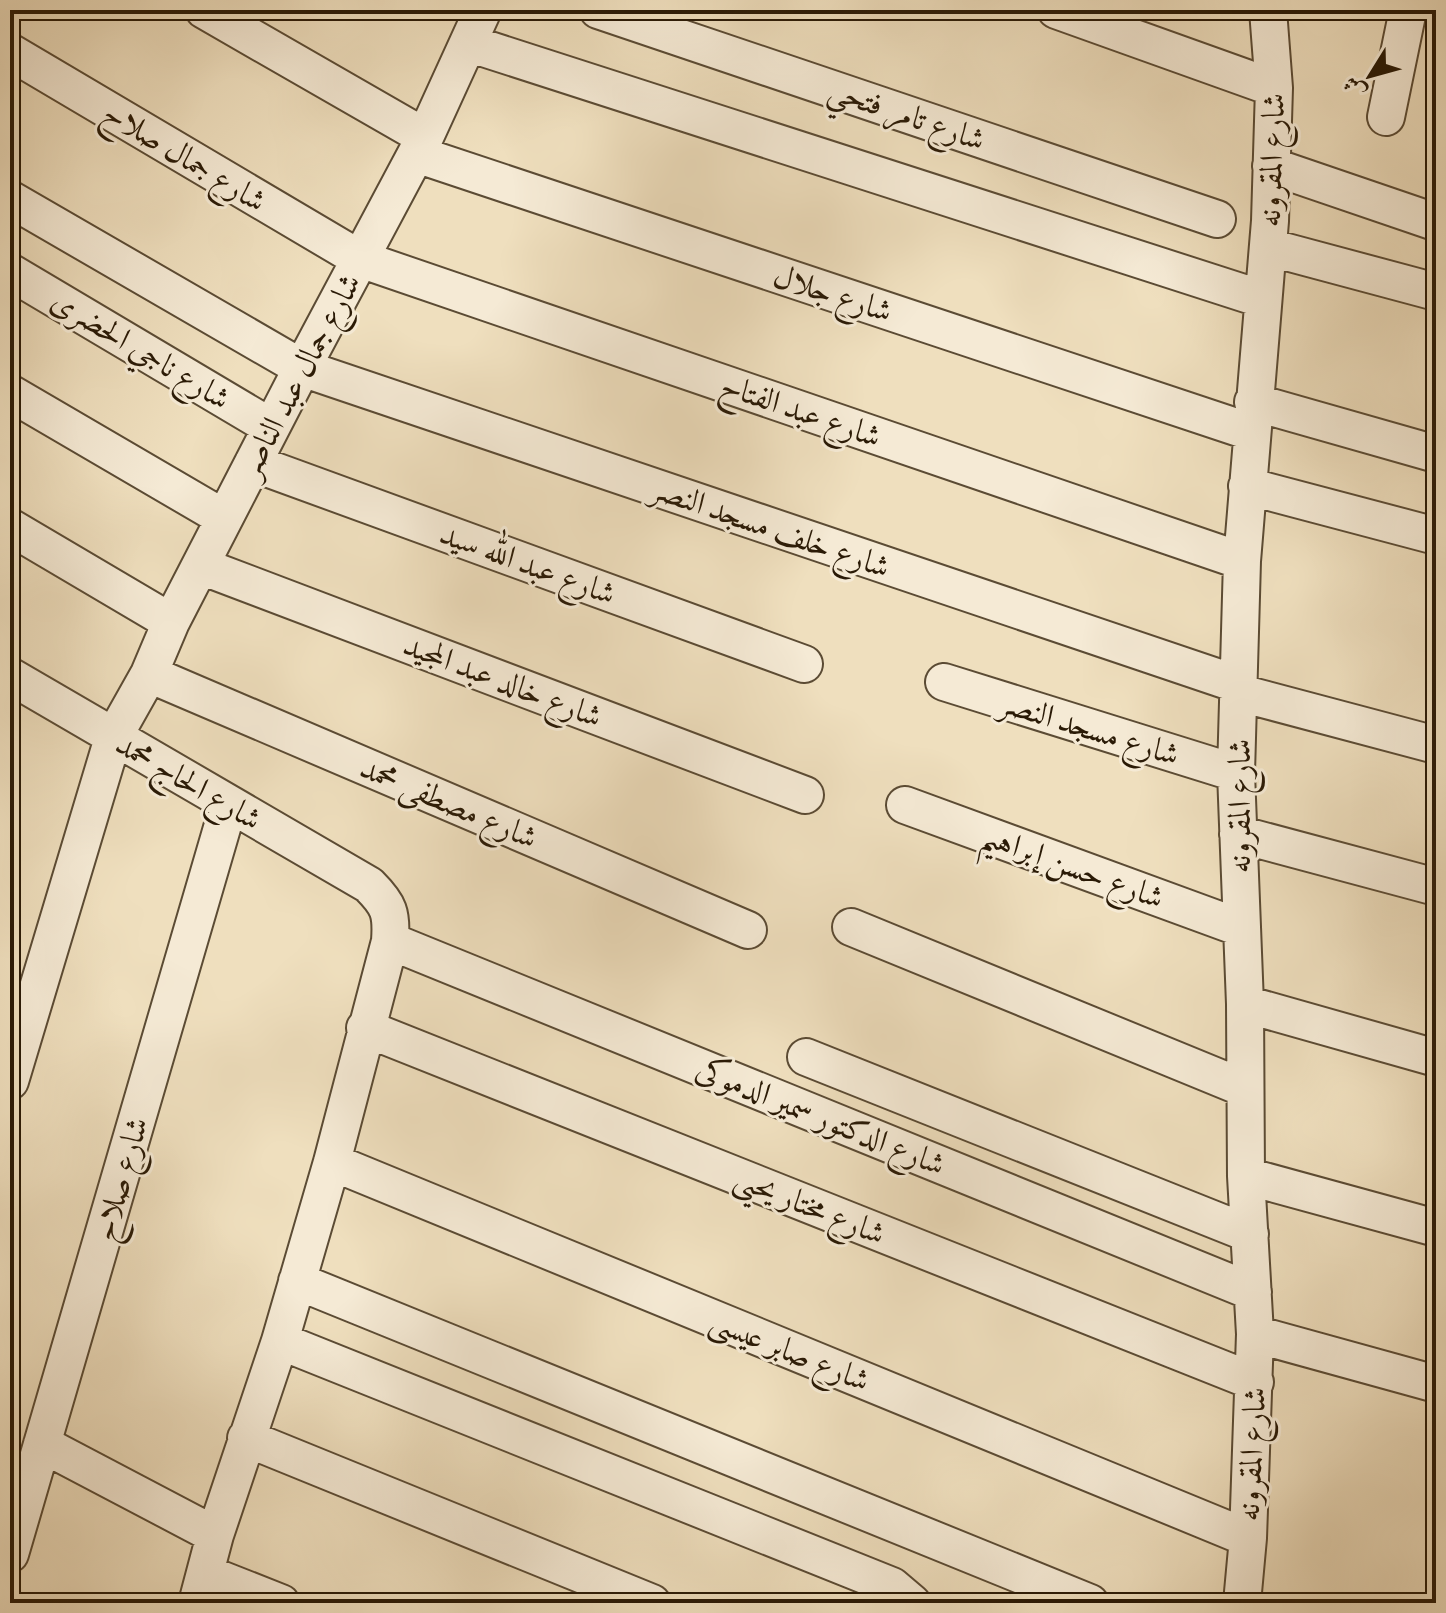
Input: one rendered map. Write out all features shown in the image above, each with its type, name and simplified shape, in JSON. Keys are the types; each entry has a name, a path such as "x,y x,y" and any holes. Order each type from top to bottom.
{"street":[{"name":"شارع جلال","path":"204,10 421,146 1252,417 1436,454"},
{"name":"شارع جمال عبد الناصر","path":"10,1081 113,738 149,674 171,622 271,427 421,146 483,10"},
{"name":"شارع تامر فتحي","path":"598,10 1217,219"},
{"path":"1056,10 1274,88"},
{"name":"شارع المقرونه","path":"1242,1603 1248,1538 1255,1334 1246,1176 1245,1004 1236,773 1242,561 1268,247 1274,88 1268,10"},
{"path":"1386,117 1408,10"},
{"path":"468,43 1262,299"},
{"name":"شارع جمال صلاح","path":"10,52 360,259"},
{"path":"1271,166 1432,221"},
{"name":"شارع خلف مسجد النصر","path":"10,199 302,368 1240,689 1436,745"},
{"path":"1268,247 1436,292"},
{"name":"شارع عبد الفتاح","path":"360,259 1242,561"},
{"name":"شارع ناجي الحضرى","path":"10,272 271,427"},
{"path":"10,393 224,518"},
{"name":"شارع عبد الله سيد","path":"253,463 804,664"},
{"path":"1247,486 1436,536"},
{"path":"10,527 171,622"},
{"name":"شارع خالد عبد المجيد","path":"201,566 805,795"},
{"name":"شارع مصطفى محمد","path":"149,674 748,930"},
{"name":"شارع الحاج محمد","path":"10,676 369,885 381,897 392,916 390,941"},
{"name":"شارع مسجد النصر","path":"944,682 1236,773"},
{"name":"شارع صلاح","path":"10,1554 229,804"},
{"name":"شارع حسن إبراهيم","path":"905,805 1241,928"},
{"path":"1238,834 1436,887"},
{"path":"851,927 1244,1088"},
{"path":"281,1603 201,1588 246,1438 280,1341 332,1162 390,941"},
{"name":"شارع الدكتور سمير الدموكى","path":"390,941 1253,1292"},
{"path":"1245,1004 1436,1058"},
{"name":"شارع مختار يحيى","path":"365,1028 1255,1382"},
{"path":"806,1057 1250,1234"},
{"name":"شارع صابر عيسى","path":"332,1162 1248,1538"},
{"path":"1246,1176 1436,1228"},
{"path":"297,1281 1090,1603"},
{"path":"1255,1334 1436,1384"},
{"path":"280,1341 892,1586 912,1603"},
{"path":"246,1438 652,1603"},
{"path":"42,1444 215,1535"}]}
